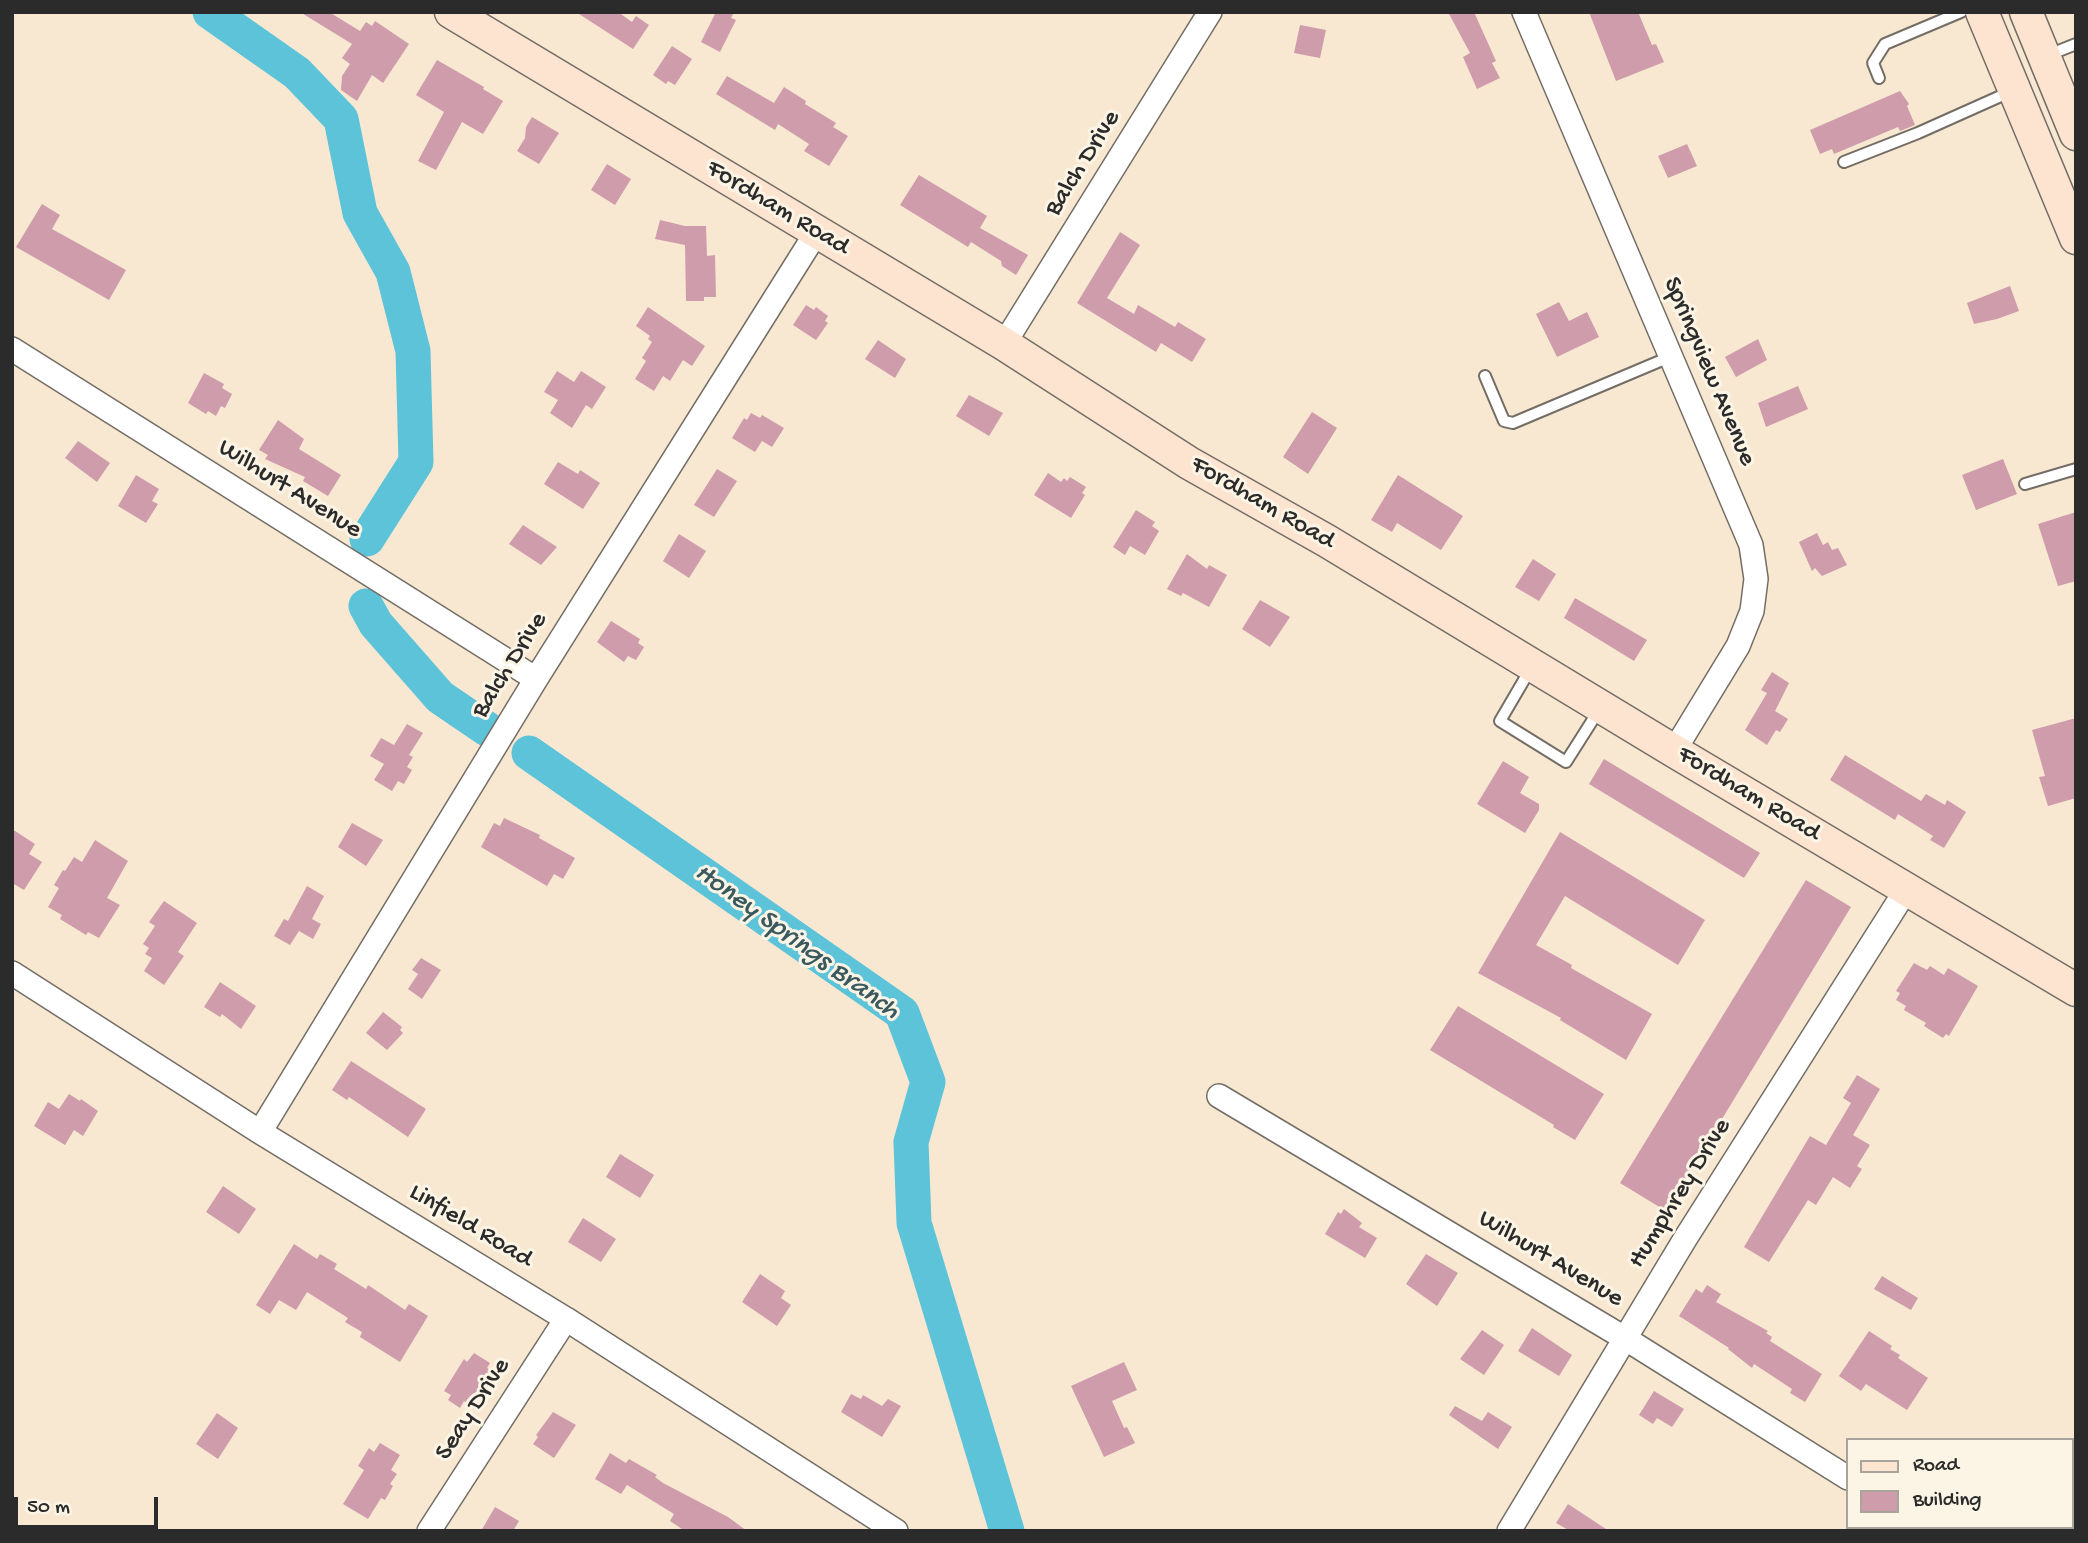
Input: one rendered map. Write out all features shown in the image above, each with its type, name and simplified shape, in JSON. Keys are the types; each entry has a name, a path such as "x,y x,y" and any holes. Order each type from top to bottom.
{"street":[{"name":"Fordham Road","path":"451,12 1004,344 1189,463 1327,541 2076,990"},
{"name":"Balch Drive","path":"1004,344 1210,12"},
{"name":"Springview Avenue","path":"1524,12 1751,545 1756,579 1752,611 1738,646 1674,751"},
{"path":"1982,12 2076,238"},
{"path":"2026,12 2072,113"},
{"name":"Balch Drive","path":"260,1132 536,679 816,233"},
{"name":"Wilhurt Avenue","path":"12,349 536,679"},
{"name":"Humphrey Drive","path":"1509,1531 1685,1239 1906,890"},
{"name":"Linfield Road","path":"12,973 260,1132 566,1319 896,1531"},
{"name":"Wilhurt Avenue","path":"1219,1096 1626,1339 1846,1477"},
{"name":"Seay Drive","path":"429,1531 566,1319"}],"lane":[{"path":"1878,78 1873,63 1885,44 1961,12"},
{"path":"2045,57 2076,44"},
{"path":"1844,162 2015,90"},
{"path":"1485,376 1504,421 1513,423 1672,356"},
{"path":"2025,485 2076,469"},
{"path":"1532,666 1500,721 1566,762 1601,707"}],"building":[{"path":"300,12 329,12 360,31 366,22 372,26 375,21 409,44 383,83 372,75 357,101 341,90 342,76 350,64 342,58 352,44"},
{"path":"576,12 618,12 632,22 636,16 649,25 633,49"},
{"path":"716,12 734,12 731,18 736,20 720,52 701,42"},
{"path":"1448,12 1474,12 1496,61 1492,63 1500,78 1477,89 1463,57 1470,53"},
{"path":"1589,12 1638,12 1652,45 1656,44 1664,62 1616,81"},
{"path":"1300,25 1326,30 1320,58 1294,53"},
{"path":"672,46 692,59 675,85 668,81 666,84 653,75"},
{"path":"437,60 503,101 483,134 462,122 436,170 418,161 444,112 416,95"},
{"path":"727,76 774,103 784,87 836,123 833,127 848,136 829,166 804,151 809,144 778,124 775,130 716,94"},
{"path":"1900,91 1909,104 1907,106 1915,125 1900,131 1898,127 1834,154 1832,149 1820,154 1810,130"},
{"path":"532,117 559,133 539,164 517,151"},
{"path":"1687,144 1697,166 1668,178 1658,156"},
{"path":"607,164 631,179 615,205 591,190"},
{"path":"919,175 987,216 980,228 1028,255 1016,275 1002,266 1001,261 971,242 968,247 900,205"},
{"path":"42,204 60,215 52,229 126,270 109,300 16,247"},
{"path":"660,220 685,226 706,226 707,256 715,255 716,297 704,297 704,301 686,301 685,245 655,239"},
{"path":"1120,232 1140,245 1107,298 1134,314 1138,305 1175,327 1178,322 1206,339 1192,362 1161,343 1156,352 1077,303"},
{"path":"2010,286 2019,311 1974,324 1967,303"},
{"path":"1559,302 1569,321 1587,312 1599,337 1557,357 1536,314"},
{"path":"806,305 814,310 816,307 828,316 825,321 828,323 816,340 793,325"},
{"path":"648,307 705,346 692,366 683,360 670,381 663,376 654,391 635,379 646,361 642,358 652,342 648,339 650,336 636,326"},
{"path":"1758,339 1767,360 1736,377 1725,357"},
{"path":"878,340 906,359 895,378 865,359"},
{"path":"557,371 574,382 581,371 606,387 592,409 586,405 572,428 550,413 558,400 544,392"},
{"path":"204,373 224,384 222,388 232,394 225,408 221,406 216,416 208,411 206,414 188,403"},
{"path":"1798,386 1808,409 1766,427 1758,403"},
{"path":"969,395 1003,413 989,436 956,416"},
{"path":"1312,412 1337,428 1308,474 1283,457"},
{"path":"751,413 760,418 762,415 784,428 772,447 762,441 755,452 732,438 744,418 747,420"},
{"path":"278,420 304,439 299,449 341,475 328,496 303,481 305,477 265,459 268,455 259,450"},
{"path":"78,441 110,463 97,482 65,458"},
{"path":"2003,459 2017,494 1976,510 1962,475"},
{"path":"558,462 578,474 580,470 600,483 583,509 544,484"},
{"path":"717,469 737,481 714,517 694,505"},
{"path":"1048,473 1061,482 1070,477 1086,487 1082,493 1085,495 1071,518 1034,495"},
{"path":"136,475 159,489 152,501 158,504 146,523 118,506"},
{"path":"1398,475 1463,516 1441,550 1397,523 1392,532 1371,520"},
{"path":"1136,510 1155,522 1152,526 1159,531 1145,555 1130,546 1125,555 1113,547"},
{"path":"2076,512 2076,581 2058,586 2038,524"},
{"path":"523,525 557,547 541,565 509,544"},
{"path":"1817,533 1823,545 1828,542 1832,550 1838,548 1847,565 1822,576 1815,568 1812,571 1799,542"},
{"path":"679,534 706,551 689,578 663,561"},
{"path":"1187,554 1207,569 1209,565 1227,575 1209,607 1183,593 1181,596 1167,589"},
{"path":"1533,559 1556,574 1539,601 1515,587"},
{"path":"1575,598 1647,640 1634,661 1564,618"},
{"path":"1260,600 1290,617 1270,647 1242,629"},
{"path":"611,621 640,639 638,643 644,647 636,660 628,656 624,662 597,642"},
{"path":"1772,672 1789,683 1775,711 1788,719 1780,732 1776,730 1767,745 1745,730 1767,693 1761,690"},
{"path":"2076,718 2076,798 2048,806 2039,777 2045,776 2032,730"},
{"path":"407,724 423,733 409,755 413,757 407,767 412,770 404,784 398,781 392,791 374,780 384,764 370,756 381,738 394,745"},
{"path":"1845,755 1921,801 1926,794 1945,805 1947,800 1966,812 1944,848 1930,840 1933,836 1898,814 1895,820 1830,780"},
{"path":"1604,759 1760,853 1744,878 1589,784"},
{"path":"1503,761 1529,777 1520,793 1539,804 1539,810 1525,833 1477,804"},
{"path":"504,818 540,835 539,838 575,858 563,879 554,874 547,886 481,847 494,823 500,826"},
{"path":"352,823 383,840 366,866 338,847"},
{"path":"12,829 35,844 29,854 42,862 24,890 12,883"},
{"path":"1560,832 1705,920 1678,965 1565,896 1536,945 1652,1014 1626,1060 1560,1020 1561,1018 1478,973"},
{"path":"95,840 128,861 107,898 120,905 99,938 88,932 86,935 60,919 62,915 48,907 59,888 54,885 63,870 65,871 74,857 82,862"},
{"path":"1806,880 1851,907 1666,1211 1620,1183"},
{"path":"307,886 324,896 312,919 321,924 313,939 299,931 290,945 274,936 284,919 288,921"},
{"path":"164,901 197,923 178,952 184,956 164,985 144,971 152,958 145,954 149,948 143,944 155,926 149,922"},
{"path":"421,958 441,970 422,999 408,989 418,974 412,970"},
{"path":"1914,963 1927,970 1930,966 1944,975 1948,968 1978,986 1949,1036 1946,1034 1943,1038 1924,1026 1926,1023 1904,1010 1906,1006 1896,1000 1900,993 1896,991"},
{"path":"220,982 256,1006 241,1029 222,1014 220,1017 204,1007"},
{"path":"1458,1006 1604,1094 1575,1140 1430,1050"},
{"path":"383,1012 402,1027 400,1030 403,1033 387,1050 366,1033"},
{"path":"351,1061 426,1109 408,1137 349,1097 347,1100 332,1090"},
{"path":"1857,1075 1880,1089 1853,1135 1870,1145 1857,1166 1862,1169 1850,1188 1833,1177 1816,1205 1808,1200 1769,1262 1744,1247 1810,1136 1826,1145 1851,1103 1843,1098"},
{"path":"69,1094 98,1111 83,1136 74,1130 65,1145 34,1126 48,1102 59,1109"},
{"path":"620,1154 654,1175 640,1198 606,1177"},
{"path":"223,1186 256,1209 239,1234 206,1212"},
{"path":"1344,1209 1362,1223 1359,1227 1377,1238 1365,1258 1325,1234 1338,1212 1341,1214"},
{"path":"583,1218 616,1239 601,1262 568,1242"},
{"path":"294,1244 317,1259 320,1254 337,1264 334,1269 366,1289 368,1285 405,1310 409,1304 428,1316 400,1362 360,1337 362,1332 345,1322 348,1318 307,1292 296,1310 279,1300 270,1314 256,1305"},
{"path":"1426,1254 1458,1273 1437,1306 1406,1284"},
{"path":"760,1274 785,1291 781,1298 791,1305 777,1326 742,1302"},
{"path":"1882,1276 1918,1298 1911,1310 1874,1289"},
{"path":"1707,1285 1721,1294 1716,1302 1768,1331 1766,1333 1772,1337 1770,1341 1822,1374 1805,1402 1790,1393 1792,1389 1754,1364 1752,1368 1729,1348 1679,1316 1696,1289 1702,1293"},
{"path":"1532,1328 1572,1355 1559,1376 1518,1351"},
{"path":"1482,1330 1504,1345 1484,1375 1460,1359"},
{"path":"1869,1331 1892,1346 1890,1349 1900,1355 1898,1358 1928,1378 1907,1410 1866,1384 1861,1391 1839,1376"},
{"path":"474,1353 490,1363 487,1368 491,1370 469,1405 464,1401 460,1408 448,1400 451,1395 444,1391 464,1359 467,1362"},
{"path":"1124,1362 1137,1390 1112,1401 1124,1428 1127,1427 1135,1443 1104,1457 1071,1386"},
{"path":"1654,1391 1684,1409 1672,1427 1657,1418 1653,1424 1639,1415"},
{"path":"851,1394 861,1399 863,1395 882,1406 888,1399 901,1406 882,1437 841,1412"},
{"path":"1455,1406 1482,1421 1488,1412 1512,1427 1498,1449 1449,1415"},
{"path":"553,1412 576,1425 554,1458 533,1444 538,1437 536,1435"},
{"path":"217,1413 238,1428 218,1459 196,1444"},
{"path":"380,1443 400,1455 391,1470 397,1474 390,1484 393,1486 385,1500 381,1498 368,1519 343,1504 364,1470 358,1466 369,1448 374,1452"},
{"path":"610,1453 626,1463 629,1459 657,1475 655,1477 663,1483 728,1517 747,1531 685,1531 670,1521 674,1514 627,1485 621,1494 595,1479"},
{"path":"1568,1504 1609,1531 1570,1531 1556,1523"},
{"path":"495,1507 519,1521 513,1531 481,1531"}],"waterway":[{"name":"Honey Springs Branch","path":"210,12 297,73 341,119 360,213 393,272 413,351 416,462 367,539"},
{"name":"Honey Springs Branch","path":"366,606 376,624 440,697 487,729"},
{"name":"Honey Springs Branch","path":"529,753 902,1013 928,1082 911,1142 914,1223 1007,1531"}]}
